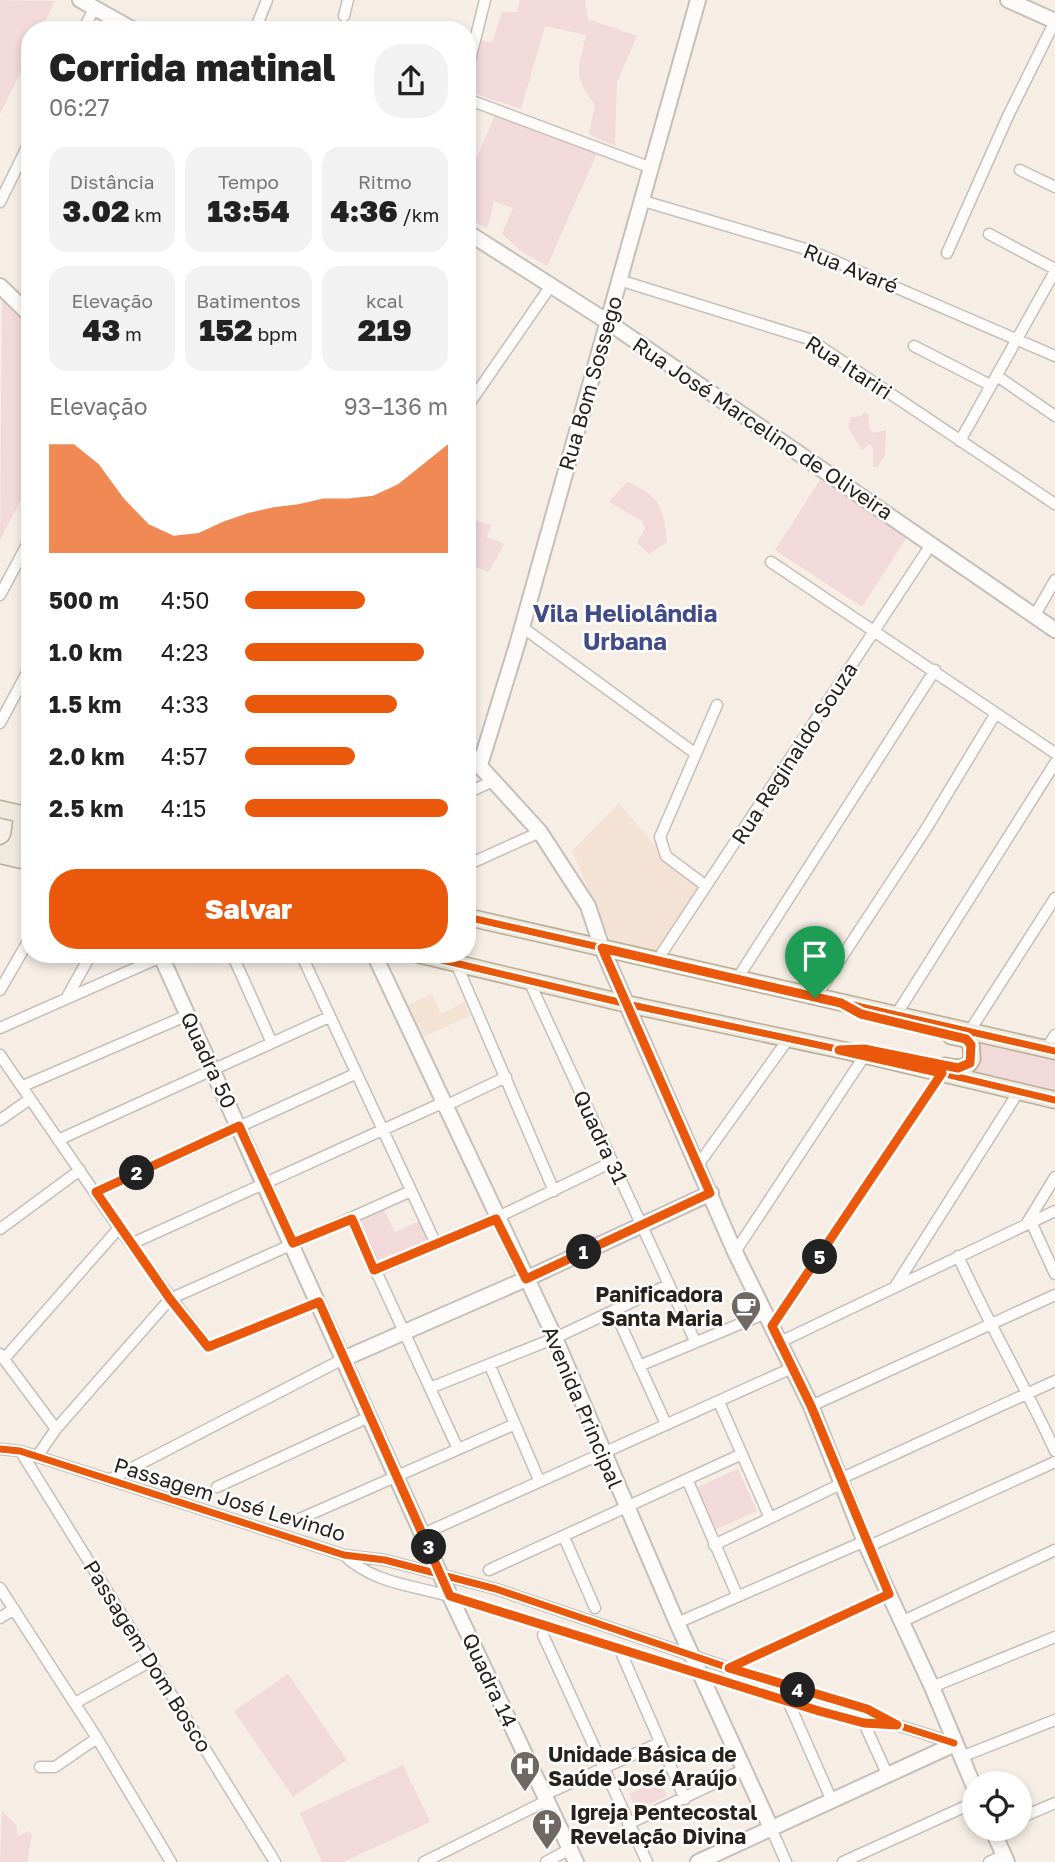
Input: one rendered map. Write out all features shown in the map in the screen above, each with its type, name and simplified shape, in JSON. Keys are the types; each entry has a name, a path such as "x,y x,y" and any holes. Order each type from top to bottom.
{"main road":[{"path":"0,809 21,814"},
{"path":"0,854 11,850 19,841 21,834"},
{"path":"0,854 21,860"},
{"path":"476,919 969,1032 1052,1045"},
{"path":"460,963 627,1004 865,1055 1055,1100"},
{"path":"839,1050 864,1049 958,1068 970,1063 973,1052 966,1039 861,1014 841,1003"}],"street":[{"path":"80,0 118,21"},
{"path":"259,21 267,0"},
{"path":"344,16 348,0"},
{"path":"476,36 485,0"},
{"name":"Rua Bom Sossego","path":"480,765 522,627 698,0"},
{"path":"947,253 1008,116 1055,21 1008,0"},
{"path":"87,21 94,7"},
{"path":"476,102 649,167"},
{"path":"0,202 21,159"},
{"path":"1020,170 1055,187"},
{"name":"Rua Avaré","path":"640,200 809,250 1055,356"},
{"path":"960,441 1055,270 989,234"},
{"name":"Rua José Marcelino de Oliveira","path":"476,239 552,284 1055,629"},
{"name":"Rua Itariri","path":"619,281 809,339 1055,504"},
{"path":"476,394 552,284"},
{"path":"1,289 21,307"},
{"path":"914,346 993,381 1055,416"},
{"name":"Rua Reginaldo Souza","path":"656,962 932,543"},
{"path":"0,595 21,556"},
{"path":"771,562 876,630 1055,753"},
{"path":"1035,615 1055,580"},
{"path":"522,627 695,754"},
{"path":"737,979 935,670"},
{"path":"0,723 21,684"},
{"path":"706,886 666,856 660,844 663,825 717,705"},
{"path":"815,998 919,840 996,713"},
{"path":"476,761 540,832 588,906 602,948 736,1252 811,1406 866,1544 967,1771"},
{"path":"896,1015 1055,763"},
{"path":"476,789 495,780"},
{"path":"476,861 540,832"},
{"path":"969,1032 1055,898"},
{"path":"0,990 21,954"},
{"path":"66,999 86,963"},
{"path":"0,1028 143,963"},
{"name":"Quadra 50","path":"164,963 370,1416"},
{"path":"236,963 272,1043"},
{"path":"305,963 436,1244"},
{"name":"Avenida Principal","path":"377,963 496,1219 555,1338 605,1452 626,1508 786,1862"},
{"path":"456,963 554,1191"},
{"name":"Quadra 31","path":"529,981 695,1341"},
{"path":"23,1086 188,1015"},
{"path":"58,1140 329,1017"},
{"path":"698,1164 789,1038"},
{"path":"0,1055 119,1228 208,1347 319,1302"},
{"path":"736,1252 865,1055"},
{"path":"639,1366 695,1341 769,1319 942,1073"},
{"path":"96,1192 355,1074"},
{"path":"131,1244 265,1185 381,1129 506,1077"},
{"path":"895,1287 1019,1091"},
{"path":"0,1120 30,1099"},
{"path":"374,1270 496,1219 612,1162"},
{"path":"0,1229 80,1170"},
{"path":"1029,1223 1055,1177"},
{"path":"25,1453 38,1455 56,1429 170,1299 411,1191"},
{"path":"108,1480 343,1359 526,1279 710,1193"},
{"path":"780,1342 1055,1210"},
{"path":"352,1219 458,1449"},
{"path":"1029,1223 1055,1274"},
{"path":"56,1429 2,1356 119,1228"},
{"path":"958,1256 989,1326 1028,1393 1055,1451"},
{"path":"430,1388 555,1338 668,1285"},
{"path":"811,1406 1055,1295"},
{"path":"615,1312 666,1424"},
{"path":"490,1366 539,1480"},
{"path":"423,1534 792,1368"},
{"path":"714,1545 841,1481 1055,1381"},
{"path":"719,1402 769,1516"},
{"path":"217,1487 370,1416"},
{"name":"Quadra 14","path":"370,1416 450,1596 573,1856"},
{"path":"295,1521 513,1424"},
{"name":"Passagem José Levindo","path":"0,1449 25,1453 344,1555 377,1558 496,1589 692,1653 729,1668 867,1709 897,1725"},
{"name":"Passagem Dom Bosco","path":"25,1453 275,1862"},
{"path":"489,1570 742,1454"},
{"path":"677,1623 737,1595 866,1544 1055,1461"},
{"path":"687,1479 737,1595"},
{"path":"564,1537 595,1608"},
{"path":"901,1622 1055,1550"},
{"path":"344,1555 369,1575 450,1596 788,1702 864,1723 897,1725 957,1748"},
{"path":"0,1588 97,1738 171,1862"},
{"path":"729,1668 889,1594"},
{"path":"0,1618 14,1609"},
{"path":"543,1635 647,1862"},
{"path":"932,1687 1055,1637"},
{"path":"620,1650 685,1799"},
{"path":"75,1703 151,1661"},
{"path":"788,1702 832,1801"},
{"path":"698,1862 888,1776 957,1748 1055,1720"},
{"path":"864,1723 888,1776"},
{"path":"40,1767 55,1767 97,1738"},
{"path":"424,1862 603,1768 659,1743"},
{"path":"628,1824 745,1769"},
{"path":"1032,1813 1055,1803"},
{"path":"843,1862 860,1858 962,1808"},
{"path":"989,1862 1006,1858 998,1841"},
{"path":"546,1862 573,1856"}],"shaded area":[{"path":"0,0 55,1 45,21 21,21 21,71 0,114"},
{"path":"520,0 585,0 588,19 637,36 617,82 615,146 589,134 595,105 582,85 579,71 586,35 545,26 521,109 476,94 476,56 480,40 492,43 502,12 517,12"},
{"path":"495,115 598,151 547,266 521,251 502,234 513,208 494,201 487,229 476,222 476,160"},
{"path":"2,300 21,319 21,500 0,540"},
{"path":"864,412 868,415 869,428 874,433 886,430 885,455 877,467 873,467 873,449 870,444 862,450 848,427 851,417 861,416"},
{"path":"820,480 907,537 862,607 775,550"},
{"path":"627,482 647,492 662,511 667,542 649,554 637,543 645,529 642,521 609,502"},
{"path":"476,521 491,525 487,537 504,544 489,572 476,567"},
{"path":"619,803 672,866 699,886 654,955 611,943 572,851"},
{"path":"432,993 441,1014 464,1002 470,1016 421,1038 406,1006"},
{"path":"977,1038 1055,1056 1055,1092 969,1072"},
{"path":"383,1208 395,1232 422,1220 432,1241 377,1268 358,1221"},
{"path":"738,1469 757,1511 710,1532 691,1490"},
{"path":"288,1674 347,1760 293,1797 234,1711"},
{"path":"403,1765 430,1822 343,1862 322,1862 300,1813"},
{"path":"660,1780 667,1796 636,1810 629,1794"},
{"path":"2,1811 16,1825 18,1836 28,1831 32,1835 27,1862 0,1862"}],"cycle path":[{"path":"476,919 1055,1051"},
{"path":"455,963 1055,1100"},
{"path":"0,1449 20,1451 344,1555 385,1560 496,1589 729,1668 867,1709 897,1725 954,1743"}],"place":[{"name":"Panificadora Santa Maria","path":"746,1333"},
{"name":"Unidade Básica de Saúde José Araújo","path":"525,1793"},
{"name":"Igreja Pentecostal Revelação Divina","path":"547,1851"}],"district":[{"name":"Vila Heliolândia Urbana","path":"625,626"}],"route":[{"path":"602,948 815,998 841,1003 861,1014 966,1039 973,1052 970,1063 958,1068 864,1049 839,1050 942,1073 868,1187 772,1326 811,1406 867,1547 889,1594 729,1668 867,1709 897,1725 864,1723 819,1711 450,1596 319,1302 208,1347 170,1299 96,1192 239,1126 293,1243 352,1219 374,1270 496,1219 526,1279 710,1193 602,948"}]}
